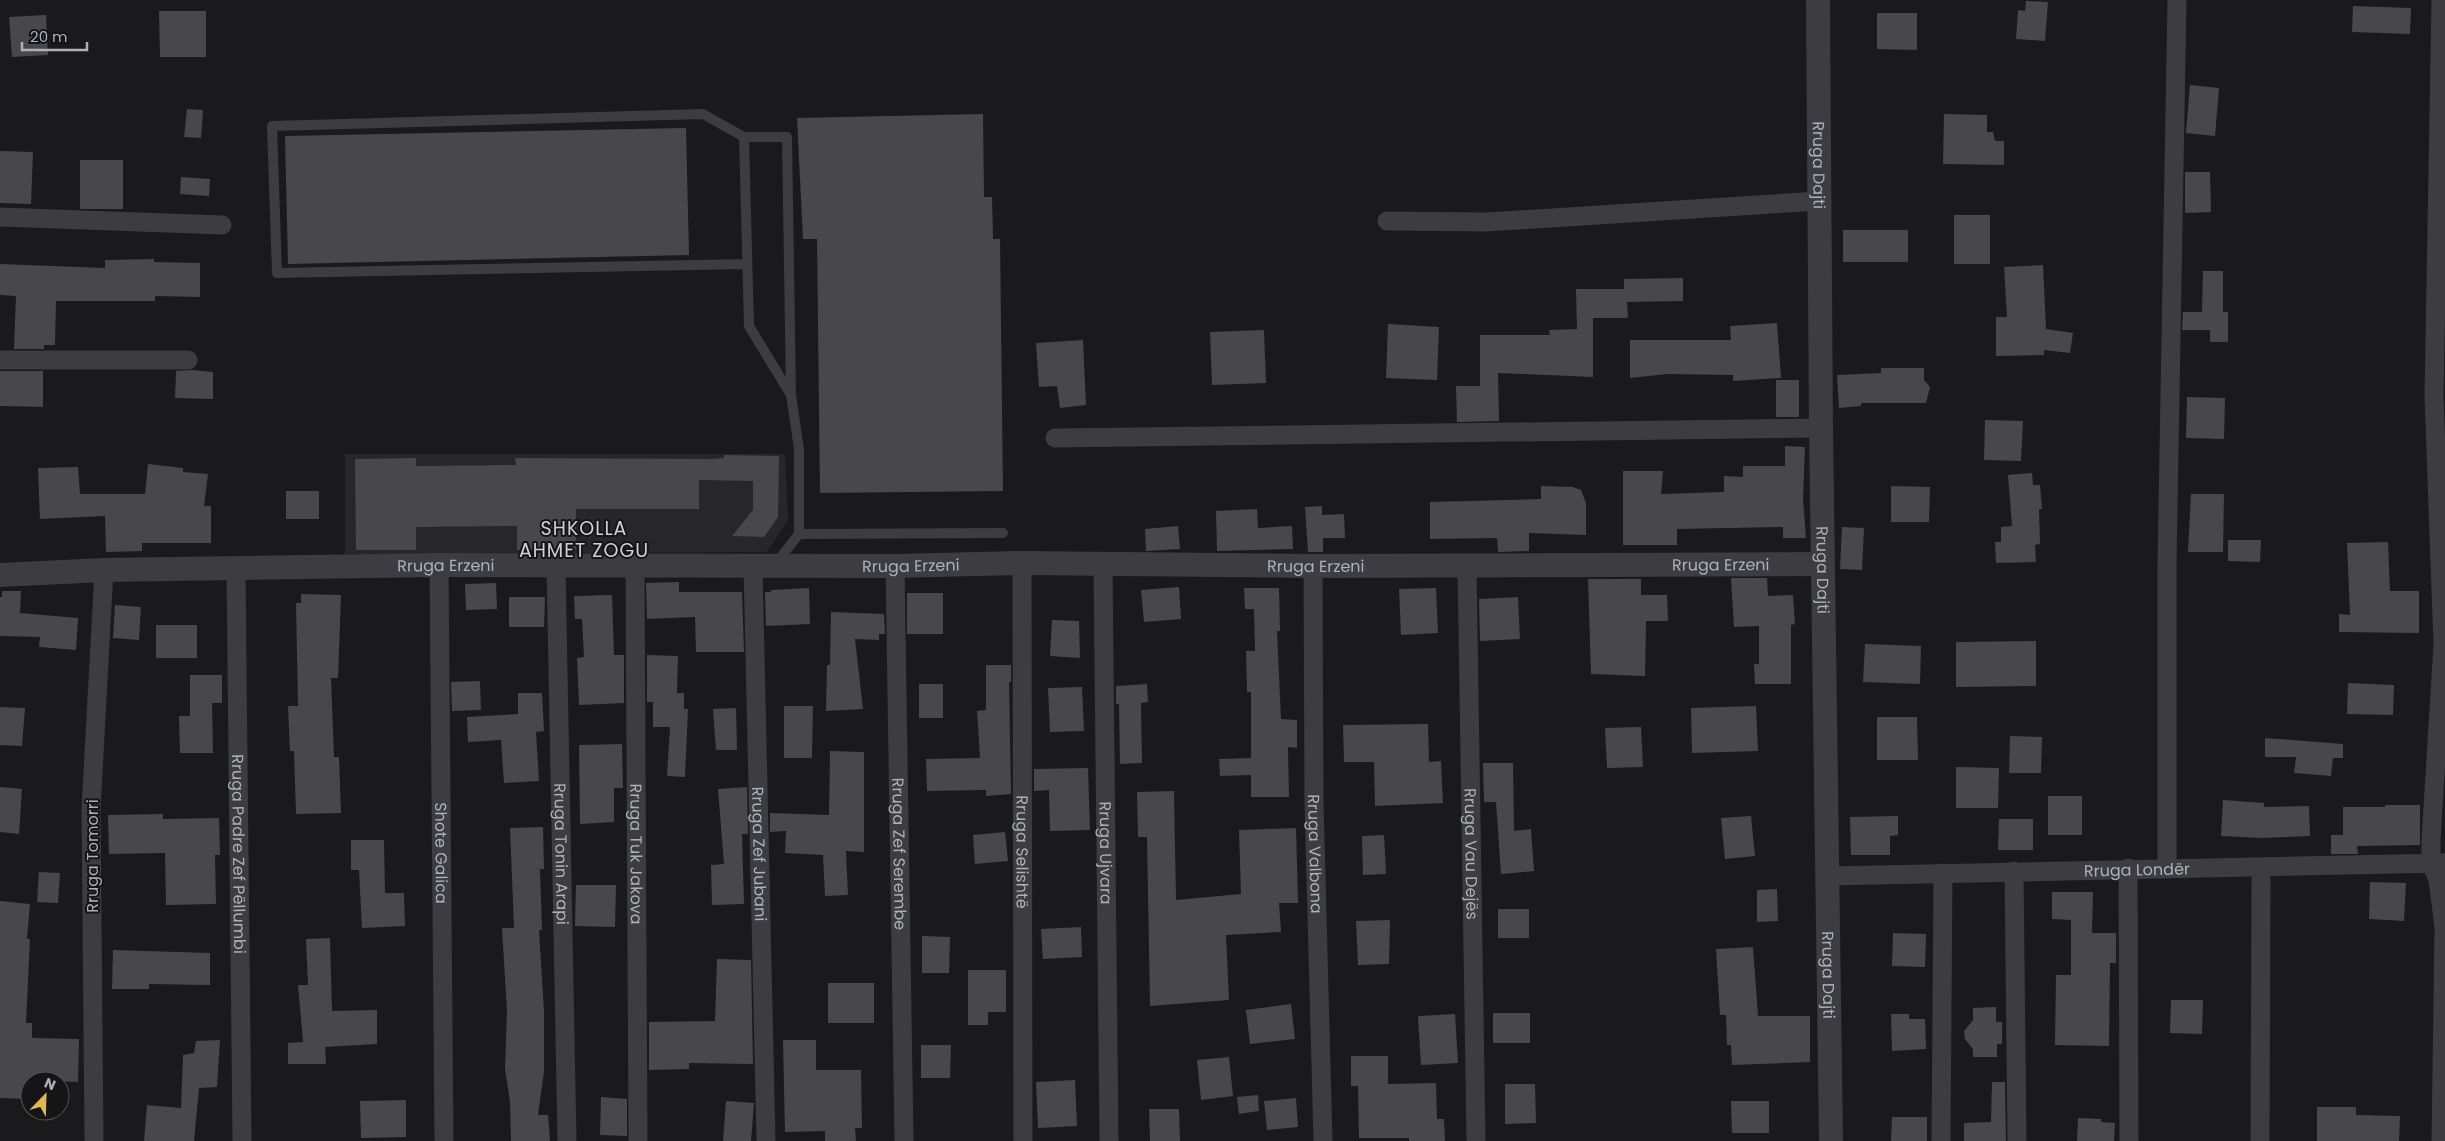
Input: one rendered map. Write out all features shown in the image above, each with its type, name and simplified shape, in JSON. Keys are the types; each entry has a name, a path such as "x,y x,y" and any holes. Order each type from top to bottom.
{"street":[{"name":"Rruga Dajti","path":"1818,0 1821,428 1830,1141"},
{"path":"2168,868 2167,564 2177,0"},
{"path":"2441,0 2434,396 2443,644 2438,863 2438,880 2444,926 2441,1141"},
{"path":"1387,221 1487,222 1819,201"},
{"path":"0,217 222,224"},
{"path":"0,360 188,360"},
{"path":"1055,438 1821,428"},
{"name":"Rruga Erzeni","path":"0,575 104,570 438,565 895,566 1022,563 1313,566 1823,564"},
{"name":"Rruga Selishtë","path":"1022,563 1023,1141"},
{"name":"Rruga Ujvara","path":"1102,564 1109,1141"},
{"name":"Shote Galica","path":"438,565 444,1141"},
{"name":"Rruga Vau Dejës","path":"1466,565 1476,1141"},
{"name":"Rruga Tonin Arapi","path":"556,566 567,1141"},
{"name":"Rruga Tuk Jakova","path":"635,566 638,1141"},
{"name":"Rruga Zef Jubani","path":"764,566 766,1141"},
{"name":"Rruga Zef Serembe","path":"895,566 904,1141"},
{"name":"Rruga Valbona","path":"1313,566 1314,802 1324,1141"},
{"name":"Rruga Padre Zef Pëllumbi","path":"236,568 242,1141"},
{"name":"Rruga Tomorri","path":"94,1141 91,809 104,570"},
{"name":"Rruga Londër","path":"1828,876 2128,868 2438,863"},
{"path":"2128,868 2130,1141"},
{"path":"2014,871 2017,1141"},
{"path":"1941,1141 1943,873"},
{"path":"2260,1141 2261,879"}],"lane":[{"path":"747,264 277,273 272,126 703,114 744,137 787,137 790,394 799,449 799,534"},
{"path":"744,137 749,326 790,394"},
{"path":"764,566 799,534 1003,533"}],"shaded area":[{"path":"345,454 785,454 788,520 767,552 345,554"}],"building":[{"path":"2026,1 2048,2 2045,41 2016,39 2018,10 2025,11"},
{"path":"2353,6 2411,8 2410,34 2352,32"},
{"path":"159,11 206,11 206,57 160,57"},
{"path":"1877,13 1917,13 1917,50 1877,49"},
{"path":"46,15 48,55 12,57 9,17"},
{"path":"2190,85 2219,88 2215,136 2186,133"},
{"path":"187,109 203,110 201,138 184,137"},
{"path":"983,114 984,197 992,197 993,239 1000,239 1003,491 820,493 817,239 803,239 797,118"},
{"path":"1944,114 1987,115 1987,132 1993,132 1995,141 2004,141 2004,165 1943,164"},
{"path":"686,128 689,255 288,264 285,136"},
{"path":"0,151 33,152 31,204 0,203"},
{"path":"80,160 123,160 123,209 80,209"},
{"path":"2185,172 2210,172 2211,212 2185,213"},
{"path":"181,177 210,179 209,196 180,194"},
{"path":"1954,215 1990,215 1990,264 1954,264"},
{"path":"1843,230 1908,230 1908,262 1843,262"},
{"path":"154,259 154,262 200,263 200,297 155,296 155,301 56,301 55,345 44,345 44,349 14,349 16,296 0,295 0,264 105,268 105,260"},
{"path":"2043,265 2046,329 2073,333 2070,353 2044,350 2044,355 1996,356 1996,317 2007,317 2004,267"},
{"path":"2203,271 2223,271 2223,312 2228,312 2228,342 2210,342 2210,330 2182,330 2183,312 2202,312"},
{"path":"1683,278 1683,301 1627,302 1628,318 1593,318 1593,377 1498,373 1499,421 1457,422 1456,386 1480,386 1480,335 1550,335 1549,330 1577,329 1576,289 1624,289 1624,279"},
{"path":"1777,323 1781,378 1733,381 1733,375 1667,374 1630,378 1630,340 1731,340 1730,326"},
{"path":"1388,324 1439,327 1437,380 1386,378"},
{"path":"1264,330 1266,383 1212,385 1210,332"},
{"path":"1083,340 1086,405 1060,408 1057,386 1039,387 1036,343"},
{"path":"1881,368 1924,368 1924,380 1930,387 1926,403 1861,403 1861,406 1839,408 1837,375 1881,373"},
{"path":"0,371 43,371 43,407 0,406"},
{"path":"176,371 213,372 213,399 175,398"},
{"path":"1776,380 1799,380 1799,417 1776,417"},
{"path":"2187,397 2225,398 2224,439 2186,438"},
{"path":"1985,420 2023,421 2021,461 1984,460"},
{"path":"1785,446 1805,447 1803,499 1806,538 1783,538 1783,527 1677,529 1677,545 1623,545 1623,471 1663,471 1661,494 1724,492 1724,476 1743,477 1743,466 1785,466"},
{"path":"724,455 779,456 778,517 764,537 732,536 753,510 753,481 699,480 699,509 576,509 576,549 517,550 517,526 416,527 416,550 356,550 355,459 416,458 416,466 516,465 515,458 712,459 724,458"},
{"path":"148,464 183,468 183,472 208,474 204,506 211,506 211,543 142,543 142,551 106,552 105,516 40,519 38,468 78,467 80,494 145,494"},
{"path":"2032,473 2033,485 2040,485 2042,509 2039,509 2040,544 2035,545 2036,562 1996,563 1995,542 2001,542 2001,527 2012,526 2008,475"},
{"path":"1541,486 1573,487 1581,490 1586,503 1586,535 1529,533 1529,551 1498,552 1497,538 1430,539 1430,502 1541,499"},
{"path":"1891,486 1930,487 1929,522 1891,522"},
{"path":"286,491 319,491 319,519 286,519"},
{"path":"2191,494 2224,494 2223,552 2188,552"},
{"path":"1322,506 1322,515 1344,514 1345,538 1323,538 1323,552 1308,552 1305,507"},
{"path":"1257,509 1258,528 1292,526 1293,549 1217,551 1216,511"},
{"path":"1178,526 1180,549 1146,551 1145,529"},
{"path":"1842,527 1864,528 1862,570 1840,569"},
{"path":"2228,540 2261,540 2260,562 2228,561"},
{"path":"2388,542 2390,591 2419,591 2419,633 2339,632 2339,614 2350,615 2347,543"},
{"path":"1731,578 1767,578 1768,596 1793,595 1795,624 1791,625 1791,684 1755,684 1754,664 1759,664 1759,626 1734,627"},
{"path":"1588,579 1641,579 1641,595 1667,595 1668,621 1646,621 1645,676 1591,674"},
{"path":"679,582 679,592 742,592 744,652 696,652 695,617 647,619 646,583"},
{"path":"496,583 497,609 466,610 465,584"},
{"path":"1179,587 1181,619 1144,622 1141,590"},
{"path":"809,588 810,624 766,626 765,592"},
{"path":"1244,588 1279,588 1280,631 1277,631 1281,719 1297,720 1297,748 1288,747 1289,797 1251,797 1251,775 1220,776 1219,759 1251,758 1251,692 1247,692 1246,651 1255,651 1254,609 1245,609"},
{"path":"1436,588 1438,633 1401,635 1399,589"},
{"path":"2,591 21,591 20,613 78,618 76,650 39,647 40,637 0,636 0,597 2,597"},
{"path":"907,593 943,593 943,634 907,634"},
{"path":"301,594 341,595 338,678 331,678 334,757 339,757 341,813 296,814 294,751 290,751 288,706 298,706 296,603 301,603"},
{"path":"612,595 614,655 624,655 624,703 579,705 577,658 584,657 582,619 575,619 574,596"},
{"path":"509,597 545,597 544,627 509,627"},
{"path":"1518,597 1520,639 1480,641 1479,599"},
{"path":"115,605 141,607 139,640 113,638"},
{"path":"831,612 884,614 885,634 879,634 879,640 855,639 863,709 826,711 827,665 830,665"},
{"path":"1052,620 1079,621 1080,658 1050,656"},
{"path":"156,625 197,625 197,658 156,658"},
{"path":"2036,641 2036,686 1956,687 1956,642"},
{"path":"1865,644 1921,646 1920,684 1863,682"},
{"path":"647,655 678,656 677,693 684,693 684,709 688,709 685,777 667,776 670,727 653,727 653,702 647,702"},
{"path":"986,665 1011,665 1011,682 1009,682 1011,794 986,796 986,790 927,791 926,759 980,758 977,711 986,710"},
{"path":"190,675 222,675 222,703 212,703 213,753 180,753 179,716 190,716"},
{"path":"480,681 481,710 452,711 451,682"},
{"path":"2348,683 2394,685 2393,715 2347,714"},
{"path":"919,684 943,684 943,718 919,718"},
{"path":"1147,684 1148,702 1141,703 1142,763 1120,764 1119,704 1116,704 1116,686"},
{"path":"1082,687 1084,731 1050,732 1048,688"},
{"path":"518,693 542,693 544,731 536,732 539,781 504,783 501,740 468,742 467,717 518,714"},
{"path":"784,706 813,706 812,758 784,758"},
{"path":"1756,706 1758,751 1692,753 1691,708"},
{"path":"0,707 25,708 22,746 0,745"},
{"path":"736,708 737,750 716,750 713,709"},
{"path":"1877,717 1917,717 1918,760 1877,760"},
{"path":"1428,724 1429,762 1441,761 1443,803 1375,806 1374,762 1344,762 1343,725"},
{"path":"1641,727 1643,767 1607,768 1605,728"},
{"path":"2010,736 2042,737 2041,773 2009,773"},
{"path":"2265,738 2343,744 2343,758 2333,758 2331,776 2294,773 2296,757 2265,757"},
{"path":"622,744 623,788 614,788 614,822 580,824 579,745"},
{"path":"830,751 864,752 864,852 846,851 848,895 825,896 823,855 785,853 786,831 770,832 770,813 829,815"},
{"path":"1483,763 1513,763 1514,831 1531,829 1534,871 1501,874 1496,802 1484,802"},
{"path":"1956,767 1999,768 1998,808 1956,808"},
{"path":"1088,768 1090,830 1050,831 1049,790 1034,791 1034,769"},
{"path":"0,787 22,789 19,834 0,832"},
{"path":"747,787 748,834 742,834 744,904 712,905 711,865 724,864 718,789"},
{"path":"1174,791 1176,900 1241,894 1239,830 1296,828 1298,903 1279,903 1281,932 1226,935 1229,1000 1150,1006 1147,837 1138,837 1137,792"},
{"path":"2048,796 2082,796 2082,835 2048,835"},
{"path":"2223,800 2264,803 2264,807 2309,806 2310,836 2262,838 2221,836"},
{"path":"2385,805 2420,805 2420,845 2357,846 2358,854 2331,854 2331,835 2343,835 2343,807 2385,807"},
{"path":"163,814 163,819 219,818 220,855 215,855 216,904 166,905 165,853 109,854 108,815"},
{"path":"1751,816 1755,856 1725,859 1721,818"},
{"path":"1898,816 1898,835 1890,836 1890,855 1851,855 1850,817"},
{"path":"1999,819 2033,819 2033,850 1998,850"},
{"path":"543,827 544,869 540,869 542,930 539,930 544,1011 544,1071 538,1115 548,1115 550,1141 511,1141 510,1102 505,1069 507,1011 502,928 514,928 510,828"},
{"path":"1005,832 1008,861 975,864 973,835"},
{"path":"1384,835 1386,874 1363,875 1362,836"},
{"path":"351,840 384,840 385,893 404,893 405,926 362,928 359,870 351,870"},
{"path":"39,872 60,873 58,903 37,902"},
{"path":"2370,882 2406,883 2404,921 2369,919"},
{"path":"576,885 616,885 615,927 575,926"},
{"path":"1777,889 1778,921 1757,922 1757,890"},
{"path":"2052,892 2093,892 2092,933 2116,933 2116,963 2110,963 2109,1046 2055,1045 2056,975 2071,975 2071,920 2052,919"},
{"path":"0,901 30,904 27,939 30,939 26,1023 32,1023 32,1038 79,1039 78,1082 70,1082 70,1071 20,1071 20,1099 0,1098"},
{"path":"1498,909 1529,909 1529,938 1498,938"},
{"path":"1390,920 1389,964 1358,965 1356,921"},
{"path":"1081,927 1082,957 1043,959 1041,929"},
{"path":"1893,933 1926,934 1925,967 1892,966"},
{"path":"922,936 950,937 949,973 922,973"},
{"path":"330,938 332,1011 377,1010 377,1044 325,1047 326,1064 288,1064 288,1043 303,1042 298,985 308,985 306,939"},
{"path":"1753,947 1758,1016 1810,1016 1810,1062 1732,1065 1731,1045 1727,1045 1726,1015 1720,1015 1716,949"},
{"path":"113,950 210,953 210,985 149,984 149,989 112,989"},
{"path":"717,959 751,960 753,1064 689,1063 689,1069 649,1070 649,1022 715,1021"},
{"path":"968,970 1006,970 1006,1012 988,1012 988,1025 968,1025"},
{"path":"828,983 874,983 874,1023 828,1023"},
{"path":"2171,1000 2203,1000 2202,1034 2170,1033"},
{"path":"1291,1004 1295,1039 1250,1044 1246,1010"},
{"path":"1996,1007 1996,1022 2002,1022 2002,1044 1997,1044 1997,1057 1973,1057 1973,1049 1965,1039 1964,1031 1973,1020 1973,1008"},
{"path":"1493,1013 1530,1013 1530,1043 1493,1043"},
{"path":"1455,1014 1458,1063 1421,1065 1418,1016"},
{"path":"1891,1014 1909,1014 1909,1019 1925,1019 1926,1049 1892,1051"},
{"path":"220,1040 217,1087 199,1088 194,1141 144,1141 147,1105 181,1108 183,1055 194,1053 196,1041"},
{"path":"783,1040 816,1040 816,1070 861,1070 862,1128 855,1128 856,1141 825,1141 825,1131 785,1132"},
{"path":"921,1045 951,1045 950,1078 921,1078"},
{"path":"1351,1056 1388,1056 1388,1084 1436,1083 1437,1119 1444,1119 1445,1141 1409,1141 1409,1138 1359,1138 1358,1086 1351,1086"},
{"path":"1229,1057 1233,1096 1201,1100 1197,1060"},
{"path":"1075,1080 1077,1126 1038,1128 1036,1082"},
{"path":"1992,1082 2005,1082 2006,1141 1964,1141 1964,1123 1991,1122"},
{"path":"1505,1084 1535,1084 1536,1123 1505,1124"},
{"path":"1258,1095 1259,1111 1239,1114 1237,1097"},
{"path":"601,1097 627,1099 627,1136 600,1135"},
{"path":"1296,1098 1298,1127 1267,1130 1264,1101"},
{"path":"406,1100 406,1137 361,1138 360,1101"},
{"path":"726,1101 754,1103 751,1141 723,1141"},
{"path":"1731,1101 1769,1101 1769,1133 1732,1133"},
{"path":"2317,1107 2356,1107 2356,1115 2400,1116 2399,1141 2317,1141"},
{"path":"1149,1109 1179,1109 1180,1141 1150,1141"},
{"path":"1892,1117 1927,1117 1927,1141 1891,1141"},
{"path":"2078,1118 2101,1119 2101,1122 2115,1123 2114,1141 2077,1141"}],"district":[{"name":"SHKOLLA AHMET ZOGU","path":"584,539"}]}
